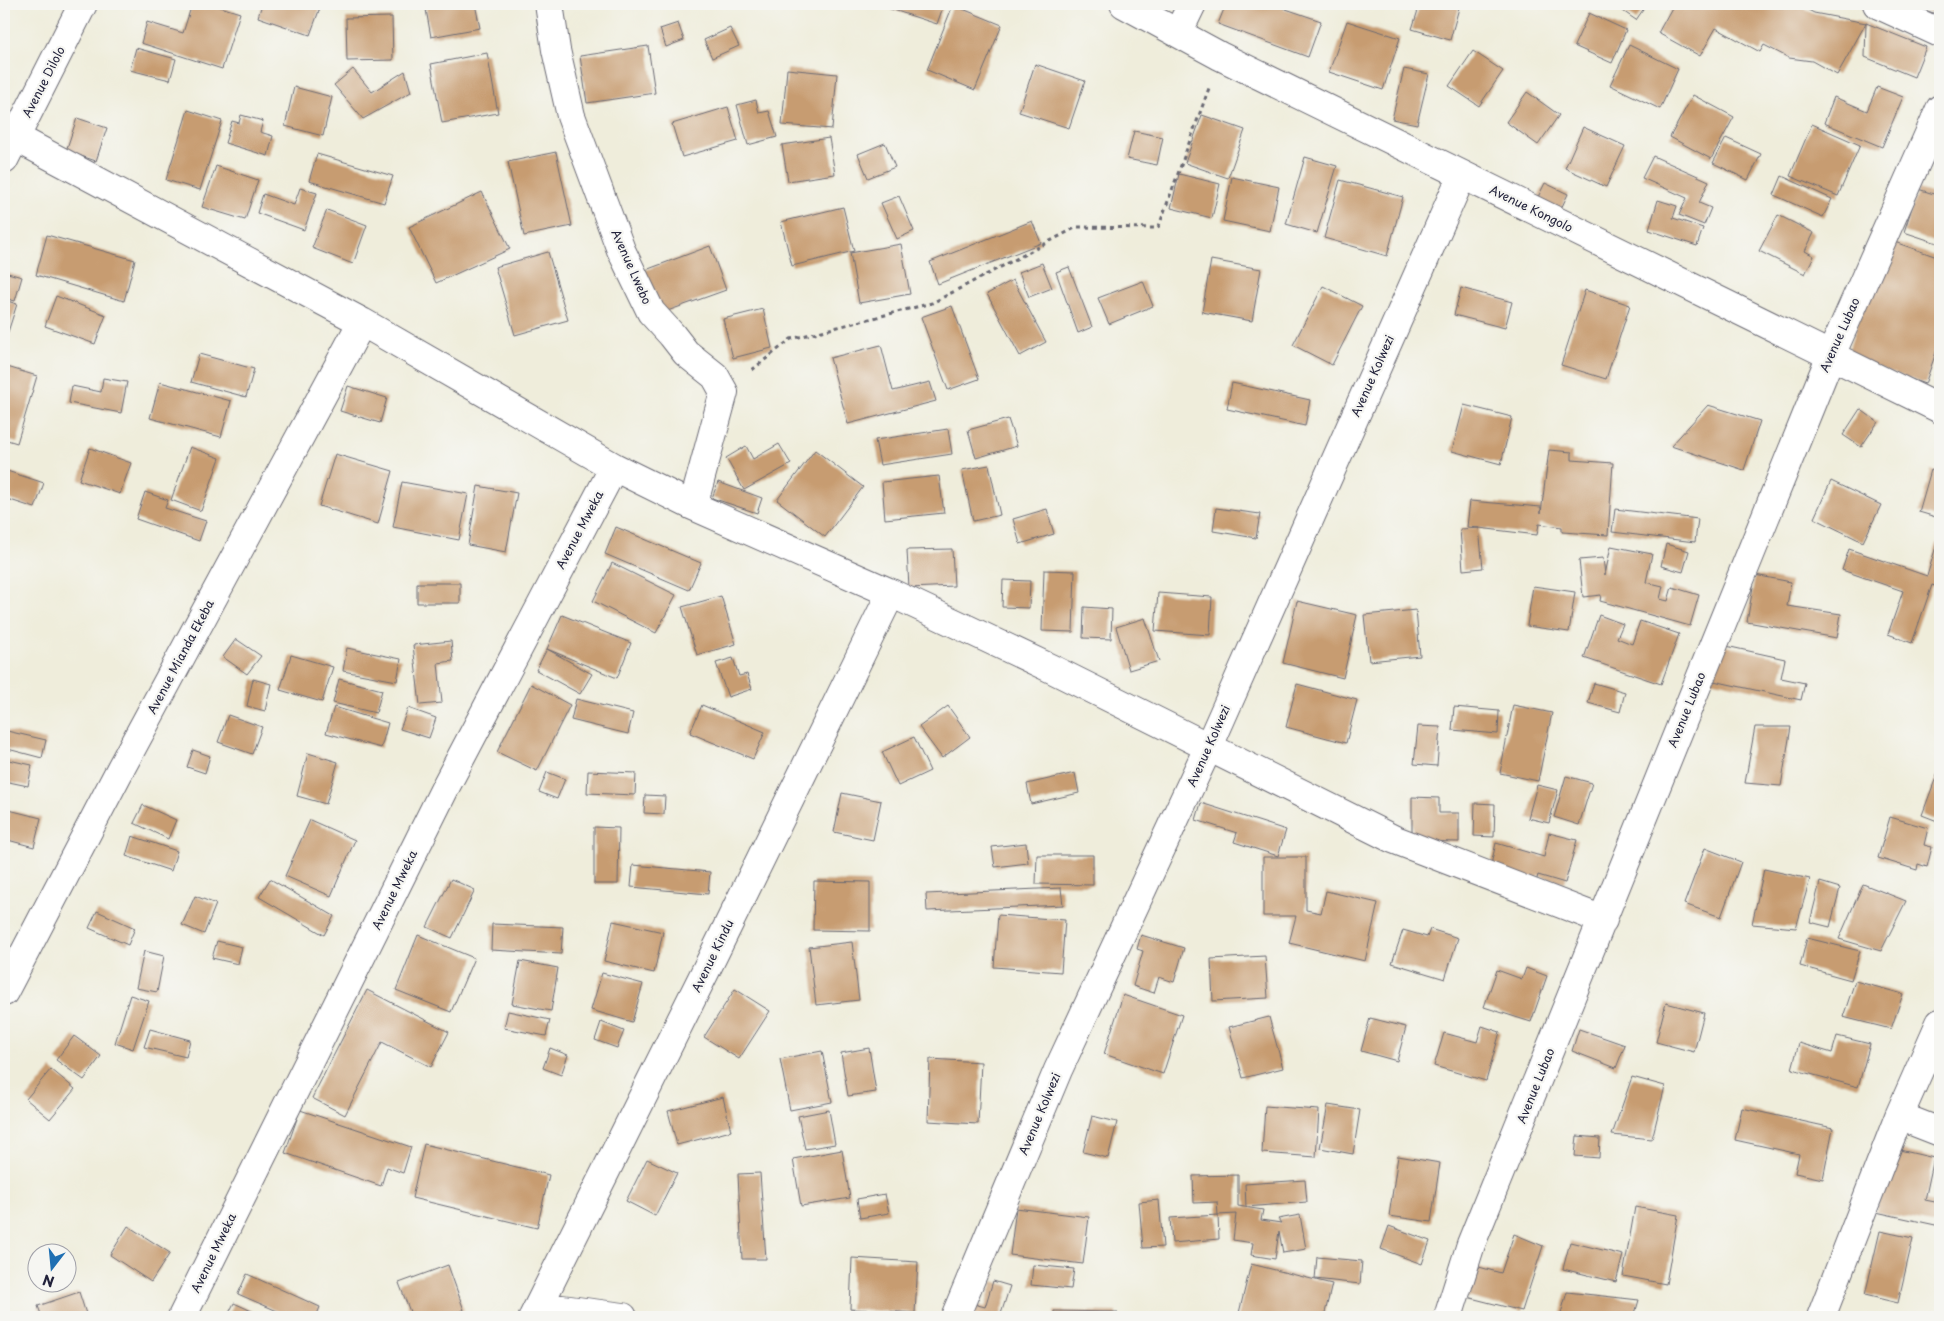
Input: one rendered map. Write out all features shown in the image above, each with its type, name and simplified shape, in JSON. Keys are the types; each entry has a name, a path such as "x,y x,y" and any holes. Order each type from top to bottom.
{"street":[{"name":"Avenue Dilolo","path":"9,148 84,4"},
{"name":"Avenue Lwebo","path":"549,4 556,50 571,116 622,250 651,312 686,353 715,376 724,392"},
{"name":"Avenue Kongolo","path":"1124,4 1220,56 1940,409"},
{"path":"1178,32 1192,4"},
{"path":"1877,4 1940,33"},
{"name":"Avenue Lubao","path":"1448,1317 1471,1244 1830,355 1940,109"},
{"path":"9,148 362,322 614,467 692,506 892,593 1210,746 1271,779 1393,838 1602,920"},
{"name":"Avenue Kolwezi","path":"955,1317 1058,1070 1210,746 1462,175"},
{"name":"Avenue Mianda Ekeba","path":"4,992 121,768 362,322"},
{"path":"692,506 724,392"},
{"name":"Avenue Mweka","path":"182,1317 447,784 614,467"},
{"name":"Avenue Kindu","path":"536,1312 892,593"},
{"path":"1822,1317 1899,1116 1940,1023"},
{"path":"1899,1116 1940,1132"},
{"path":"536,1312 623,1317"}],"path":[{"path":"724,392 791,339 932,303 1077,228 1156,228 1159,226 1220,56"}],"building":[{"path":"192,4 211,4 240,13 222,69 141,43 147,22 183,33"},
{"path":"262,4 308,4 320,8 310,35 258,17"},
{"path":"425,4 475,4 480,28 431,37"},
{"path":"878,4 944,4 937,24"},
{"path":"1226,4 1285,4 1283,8 1321,21 1308,57 1218,24"},
{"path":"1420,4 1444,4 1459,8 1450,40 1412,29"},
{"path":"1615,4 1647,4 1636,20"},
{"path":"1674,4 1773,4 1783,9 1786,4 1797,4 1814,13 1866,23 1837,75 1812,61 1789,58 1764,45 1760,52 1716,28 1700,56 1658,33"},
{"path":"1905,4 1940,4 1940,15"},
{"path":"953,5 1002,25 975,90 927,70"},
{"path":"1589,13 1626,30 1612,63 1574,46"},
{"path":"392,17 393,60 347,61 346,18"},
{"path":"1347,21 1400,38 1383,90 1329,72"},
{"path":"678,23 684,40 666,47 660,29"},
{"path":"1866,23 1926,47 1914,77 1865,57"},
{"path":"730,28 739,46 712,58 704,40"},
{"path":"1629,45 1678,69 1660,109 1610,85"},
{"path":"648,46 655,93 587,103 580,56"},
{"path":"136,48 176,59 170,80 130,70"},
{"path":"1473,51 1503,71 1479,106 1449,86"},
{"path":"487,53 498,113 442,123 431,64"},
{"path":"1035,64 1085,81 1069,128 1019,112"},
{"path":"353,69 372,92 405,71 411,92 363,119 334,85"},
{"path":"787,69 837,74 832,129 782,125"},
{"path":"1404,69 1429,74 1417,124 1392,119"},
{"path":"294,87 332,97 323,136 285,126"},
{"path":"1877,87 1903,97 1882,147 1824,123 1834,97 1867,111"},
{"path":"1527,92 1559,115 1538,145 1506,122"},
{"path":"1693,95 1734,117 1711,159 1670,137"},
{"path":"756,100 759,113 769,111 777,137 748,145 737,105"},
{"path":"728,107 738,141 682,157 672,124"},
{"path":"188,110 222,121 200,190 166,180"},
{"path":"241,115 263,121 260,132 273,136 268,156 225,143 232,121 239,123"},
{"path":"1202,115 1245,130 1228,178 1185,163"},
{"path":"77,118 107,128 96,161 66,151"},
{"path":"1812,124 1860,145 1838,196 1790,176"},
{"path":"1583,127 1625,146 1606,187 1565,168"},
{"path":"1134,131 1163,137 1157,165 1127,159"},
{"path":"829,138 835,174 788,181 782,145"},
{"path":"1726,138 1761,154 1748,180 1713,163"},
{"path":"885,143 895,167 868,178 858,154"},
{"path":"556,152 572,226 524,236 508,162"},
{"path":"317,154 393,176 384,203 309,181"},
{"path":"1653,156 1709,181 1699,203 1711,208 1704,225 1679,215 1687,198 1642,178"},
{"path":"1305,157 1337,166 1317,233 1286,224"},
{"path":"216,166 258,180 245,220 202,207"},
{"path":"1179,174 1220,184 1212,218 1171,208"},
{"path":"1782,176 1832,199 1823,217 1774,195"},
{"path":"1232,177 1279,187 1270,231 1223,221"},
{"path":"1340,180 1403,197 1387,256 1324,238"},
{"path":"1545,183 1568,194 1558,215 1535,203"},
{"path":"300,188 317,193 304,230 257,213 263,194 294,205"},
{"path":"1918,189 1940,196 1940,244 1904,232"},
{"path":"482,192 510,249 436,283 409,227"},
{"path":"899,196 914,231 897,239 881,203"},
{"path":"1658,200 1677,206 1673,218 1703,228 1697,246 1649,230"},
{"path":"843,207 854,251 792,266 781,222"},
{"path":"327,210 367,225 353,264 312,248"},
{"path":"1778,215 1814,233 1805,251 1814,256 1805,274 1759,251"},
{"path":"1032,221 1041,243 938,284 930,262"},
{"path":"47,235 135,260 124,301 36,275"},
{"path":"1886,239 1940,258 1940,341 1925,384 1846,357"},
{"path":"901,244 910,294 859,303 850,253"},
{"path":"710,246 726,290 659,314 643,271"},
{"path":"548,252 568,320 515,335 495,267"},
{"path":"1211,260 1261,269 1252,321 1202,312"},
{"path":"1042,263 1052,288 1029,297 1019,272"},
{"path":"1069,267 1092,327 1078,333 1056,272"},
{"path":"4,272 22,277 15,301 4,298"},
{"path":"1013,280 1046,342 1020,356 987,294"},
{"path":"1143,281 1153,306 1109,324 1098,298"},
{"path":"1323,286 1362,306 1332,365 1293,345"},
{"path":"1461,288 1512,302 1505,328 1454,315"},
{"path":"1585,290 1630,305 1606,379 1561,365"},
{"path":"56,296 106,315 95,344 45,326"},
{"path":"4,300 17,304 7,335 4,334"},
{"path":"952,306 979,379 948,390 921,317"},
{"path":"763,309 772,348 733,358 723,319"},
{"path":"881,345 893,391 930,382 936,401 848,424 830,358"},
{"path":"199,354 254,369 246,397 191,382"},
{"path":"4,366 37,376 17,443 4,439"},
{"path":"103,378 127,382 121,413 69,403 72,386 101,392"},
{"path":"160,382 231,401 221,437 150,418"},
{"path":"1232,383 1310,400 1305,426 1227,409"},
{"path":"348,386 387,398 380,423 340,411"},
{"path":"1464,405 1512,417 1501,464 1452,451"},
{"path":"1708,405 1760,421 1744,470 1671,446"},
{"path":"1860,409 1878,422 1861,447 1843,435"},
{"path":"1008,419 1017,446 976,458 968,430"},
{"path":"948,429 952,454 880,465 875,440"},
{"path":"779,444 791,464 744,490 726,458 746,446 753,459"},
{"path":"190,447 220,458 201,511 171,500"},
{"path":"90,448 131,463 120,494 79,480"},
{"path":"815,450 863,487 825,537 777,500"},
{"path":"1549,450 1572,452 1572,460 1613,463 1608,535 1562,532 1562,527 1539,524 1537,535 1467,527 1470,501 1541,507 1541,513"},
{"path":"335,454 393,471 378,524 319,506"},
{"path":"989,465 1000,515 973,521 962,470"},
{"path":"4,470 44,483 35,508 4,498"},
{"path":"1931,470 1940,473 1939,518 1919,512"},
{"path":"939,476 944,513 885,519 882,482"},
{"path":"1831,481 1881,505 1863,542 1814,518"},
{"path":"402,482 468,494 459,540 393,527"},
{"path":"718,482 762,498 757,513 712,498"},
{"path":"478,486 517,493 506,552 468,545"},
{"path":"145,492 168,500 165,508 206,521 199,541 136,519"},
{"path":"1216,508 1260,514 1256,538 1213,531"},
{"path":"1047,509 1054,534 1020,544 1013,519"},
{"path":"1615,509 1698,519 1695,542 1612,532"},
{"path":"616,527 701,563 689,590 605,554"},
{"path":"1479,528 1483,568 1463,570 1460,529"},
{"path":"1937,543 1940,544 1940,588 1932,585 1912,643 1888,634 1903,591 1842,570 1849,549 1927,576"},
{"path":"1666,544 1689,551 1683,572 1661,566"},
{"path":"1611,546 1652,554 1646,582 1663,586 1660,599 1668,601 1672,587 1699,595 1690,626 1600,601 1601,595 1583,597 1579,560 1603,558 1605,575"},
{"path":"952,549 954,586 909,588 907,550"},
{"path":"612,563 676,595 656,633 593,601"},
{"path":"1044,570 1075,571 1073,632 1042,631"},
{"path":"1755,575 1791,582 1787,606 1841,614 1837,638 1747,622"},
{"path":"1003,580 1030,581 1029,608 1002,607"},
{"path":"417,583 460,583 460,603 417,603"},
{"path":"1533,586 1575,592 1569,632 1527,626"},
{"path":"1158,593 1212,597 1210,635 1155,631"},
{"path":"721,596 736,644 697,655 682,607"},
{"path":"1297,601 1357,615 1343,678 1283,663"},
{"path":"1084,607 1112,609 1111,639 1083,638"},
{"path":"1416,610 1420,656 1369,661 1364,615"},
{"path":"562,615 631,643 617,678 547,649"},
{"path":"1599,615 1623,624 1617,638 1632,644 1640,621 1679,634 1661,684 1584,658"},
{"path":"1145,618 1159,661 1129,670 1116,627"},
{"path":"236,639 261,656 247,674 223,657"},
{"path":"451,641 453,661 438,663 442,703 420,705 413,645"},
{"path":"1717,644 1785,659 1781,678 1805,683 1801,700 1709,680"},
{"path":"347,648 401,659 397,681 343,671"},
{"path":"547,649 592,674 580,694 536,670"},
{"path":"291,655 333,667 322,702 280,690"},
{"path":"733,658 739,676 747,674 752,689 728,697 716,663"},
{"path":"253,679 271,684 265,711 247,706"},
{"path":"339,679 382,690 376,713 333,703"},
{"path":"1594,683 1625,692 1620,712 1588,703"},
{"path":"531,684 570,705 537,771 497,752"},
{"path":"1297,684 1357,700 1346,743 1286,727"},
{"path":"576,699 633,713 628,734 571,720"},
{"path":"702,705 765,732 753,759 690,733"},
{"path":"1513,705 1552,713 1538,781 1500,773"},
{"path":"948,706 970,737 942,758 919,727"},
{"path":"334,707 388,723 381,748 326,733"},
{"path":"1454,707 1499,711 1498,734 1452,730"},
{"path":"408,708 436,718 429,738 400,729"},
{"path":"228,715 262,727 252,754 218,742"},
{"path":"1418,726 1440,727 1437,766 1414,764"},
{"path":"1755,727 1791,727 1781,786 1745,783"},
{"path":"7,731 46,740 42,758 4,748"},
{"path":"914,737 930,771 898,786 882,752"},
{"path":"193,750 210,756 205,773 187,767"},
{"path":"308,753 338,762 326,804 297,796"},
{"path":"4,759 32,765 28,786 4,781"},
{"path":"588,771 636,773 635,795 587,793"},
{"path":"547,772 565,779 557,799 539,792"},
{"path":"1938,772 1940,773 1940,822 1922,815"},
{"path":"1075,773 1079,793 1031,804 1027,784"},
{"path":"1566,776 1592,783 1579,825 1554,817"},
{"path":"1537,785 1558,790 1549,823 1528,818"},
{"path":"842,793 881,801 873,840 834,832"},
{"path":"645,795 665,796 664,814 644,813"},
{"path":"1412,797 1439,798 1439,813 1459,813 1459,842 1412,841"},
{"path":"1201,803 1286,830 1278,856 1234,842 1237,833 1196,820"},
{"path":"1475,803 1495,804 1494,837 1474,836"},
{"path":"143,805 176,820 168,839 134,823"},
{"path":"9,810 41,818 34,847 4,839"},
{"path":"1890,817 1928,828 1924,845 1932,847 1927,867 1918,864 1917,870 1878,858"},
{"path":"310,820 355,840 331,896 285,876"},
{"path":"594,827 619,828 618,884 594,884"},
{"path":"1549,833 1577,840 1565,883 1538,875 1536,882 1490,869 1496,843 1544,857"},
{"path":"132,836 177,851 171,871 126,856"},
{"path":"1026,843 1028,863 995,867 992,847"},
{"path":"1705,848 1741,862 1721,917 1684,904"},
{"path":"1037,855 1093,855 1093,885 1036,884"},
{"path":"1263,857 1306,857 1306,910 1321,913 1326,891 1378,903 1365,961 1289,943 1296,916 1263,916"},
{"path":"633,865 710,872 708,894 631,887"},
{"path":"1764,869 1810,879 1796,928 1752,924"},
{"path":"270,879 334,916 324,935 259,897"},
{"path":"451,879 475,890 452,938 427,927"},
{"path":"814,881 870,882 870,931 813,930"},
{"path":"1820,882 1840,888 1830,927 1810,922"},
{"path":"1863,884 1906,901 1881,951 1839,939"},
{"path":"1061,888 1063,905 927,911 926,894"},
{"path":"195,896 216,904 204,934 182,925"},
{"path":"97,911 135,928 128,945 89,928"},
{"path":"998,915 1065,920 1061,972 994,967"},
{"path":"613,921 663,932 654,973 604,961"},
{"path":"492,924 563,927 561,954 491,950"},
{"path":"1430,929 1458,938 1445,979 1392,963 1403,930 1427,937"},
{"path":"418,935 474,958 451,1012 396,990"},
{"path":"1141,935 1184,948 1174,982 1159,977 1154,993 1133,986 1143,951 1137,949"},
{"path":"1807,938 1860,951 1851,980 1800,966"},
{"path":"217,941 242,947 238,964 212,958"},
{"path":"852,942 859,1000 816,1005 809,947"},
{"path":"144,951 164,956 157,992 136,988"},
{"path":"1265,956 1268,998 1213,1001 1211,959"},
{"path":"520,961 558,968 551,1011 512,1004"},
{"path":"1526,968 1547,976 1531,1022 1484,1007 1497,970 1522,979"},
{"path":"602,973 643,984 632,1022 591,1010"},
{"path":"1855,981 1903,994 1891,1029 1843,1017"},
{"path":"735,989 770,1011 739,1059 704,1037"},
{"path":"367,990 449,1032 431,1067 382,1042 345,1115 312,1098"},
{"path":"130,995 149,1001 133,1049 115,1043"},
{"path":"1123,995 1182,1015 1163,1074 1104,1054"},
{"path":"1666,1003 1704,1013 1694,1052 1656,1042"},
{"path":"508,1011 550,1020 546,1036 504,1028"},
{"path":"1269,1017 1283,1068 1243,1078 1229,1027"},
{"path":"1370,1018 1406,1027 1397,1061 1361,1051"},
{"path":"601,1022 624,1031 617,1048 595,1040"},
{"path":"1482,1026 1500,1032 1486,1081 1434,1066 1444,1033 1477,1042"},
{"path":"150,1029 190,1040 186,1057 144,1047"},
{"path":"1579,1029 1625,1045 1616,1068 1572,1051"},
{"path":"74,1036 101,1056 84,1080 56,1060"},
{"path":"1837,1036 1870,1044 1858,1087 1792,1069 1799,1043 1832,1053"},
{"path":"550,1048 568,1055 561,1075 543,1068"},
{"path":"869,1048 876,1092 848,1096 841,1053"},
{"path":"822,1051 832,1102 790,1110 780,1059"},
{"path":"930,1059 981,1062 978,1124 928,1121"},
{"path":"51,1069 75,1089 50,1119 26,1099"},
{"path":"1632,1077 1665,1086 1652,1139 1612,1135"},
{"path":"723,1097 731,1131 677,1145 668,1111"},
{"path":"1328,1105 1360,1110 1353,1154 1320,1148"},
{"path":"1265,1106 1319,1110 1316,1157 1262,1153"},
{"path":"1742,1108 1833,1128 1823,1179 1795,1173 1799,1154 1735,1140"},
{"path":"300,1110 411,1147 403,1173 387,1167 381,1186 285,1153"},
{"path":"829,1110 835,1144 805,1149 798,1116"},
{"path":"1092,1116 1117,1122 1108,1158 1083,1152"},
{"path":"1577,1136 1600,1138 1599,1158 1575,1156"},
{"path":"424,1144 549,1175 537,1228 412,1198"},
{"path":"1891,1148 1934,1158 1925,1200 1940,1203 1940,1226 1876,1212"},
{"path":"842,1150 850,1198 801,1206 793,1159"},
{"path":"1398,1156 1440,1163 1431,1222 1389,1216"},
{"path":"647,1159 677,1173 655,1216 626,1201"},
{"path":"760,1173 766,1259 742,1259 738,1174"},
{"path":"1238,1175 1238,1206 1263,1210 1261,1220 1281,1223 1278,1219 1300,1215 1306,1249 1283,1253 1279,1231 1275,1259 1251,1255 1253,1243 1233,1240 1236,1214 1218,1215 1217,1202 1194,1203 1193,1176"},
{"path":"1305,1180 1307,1202 1246,1207 1245,1184"},
{"path":"885,1194 889,1213 860,1218 857,1199"},
{"path":"1159,1200 1163,1247 1143,1248 1139,1202"},
{"path":"1635,1207 1678,1215 1666,1284 1623,1276"},
{"path":"1016,1208 1089,1217 1083,1264 1010,1255"},
{"path":"1218,1215 1219,1239 1172,1243 1170,1218"},
{"path":"128,1226 170,1253 151,1282 110,1255"},
{"path":"1389,1226 1430,1241 1422,1264 1381,1249"},
{"path":"1880,1231 1913,1238 1898,1303 1865,1295"},
{"path":"1514,1234 1543,1246 1522,1311 1467,1297 1479,1267 1501,1273"},
{"path":"1570,1242 1623,1255 1616,1282 1563,1269"},
{"path":"1317,1257 1362,1261 1360,1284 1315,1279"},
{"path":"852,1258 918,1262 915,1313 850,1309"},
{"path":"1251,1264 1332,1284 1324,1317 1238,1317"},
{"path":"448,1265 464,1310 445,1317 412,1317 399,1283"},
{"path":"1033,1265 1074,1269 1071,1289 1031,1285"},
{"path":"247,1274 320,1307 316,1317 291,1317 238,1294"},
{"path":"993,1281 1010,1286 1000,1317 981,1317 970,1314 974,1304 985,1307"},
{"path":"78,1292 87,1317 42,1317 38,1306 78,1294"},
{"path":"1567,1292 1639,1300 1634,1317 1560,1317"},
{"path":"234,1303 265,1317 227,1317"},
{"path":"1054,1311 1117,1312 1117,1317 1054,1317"}]}
